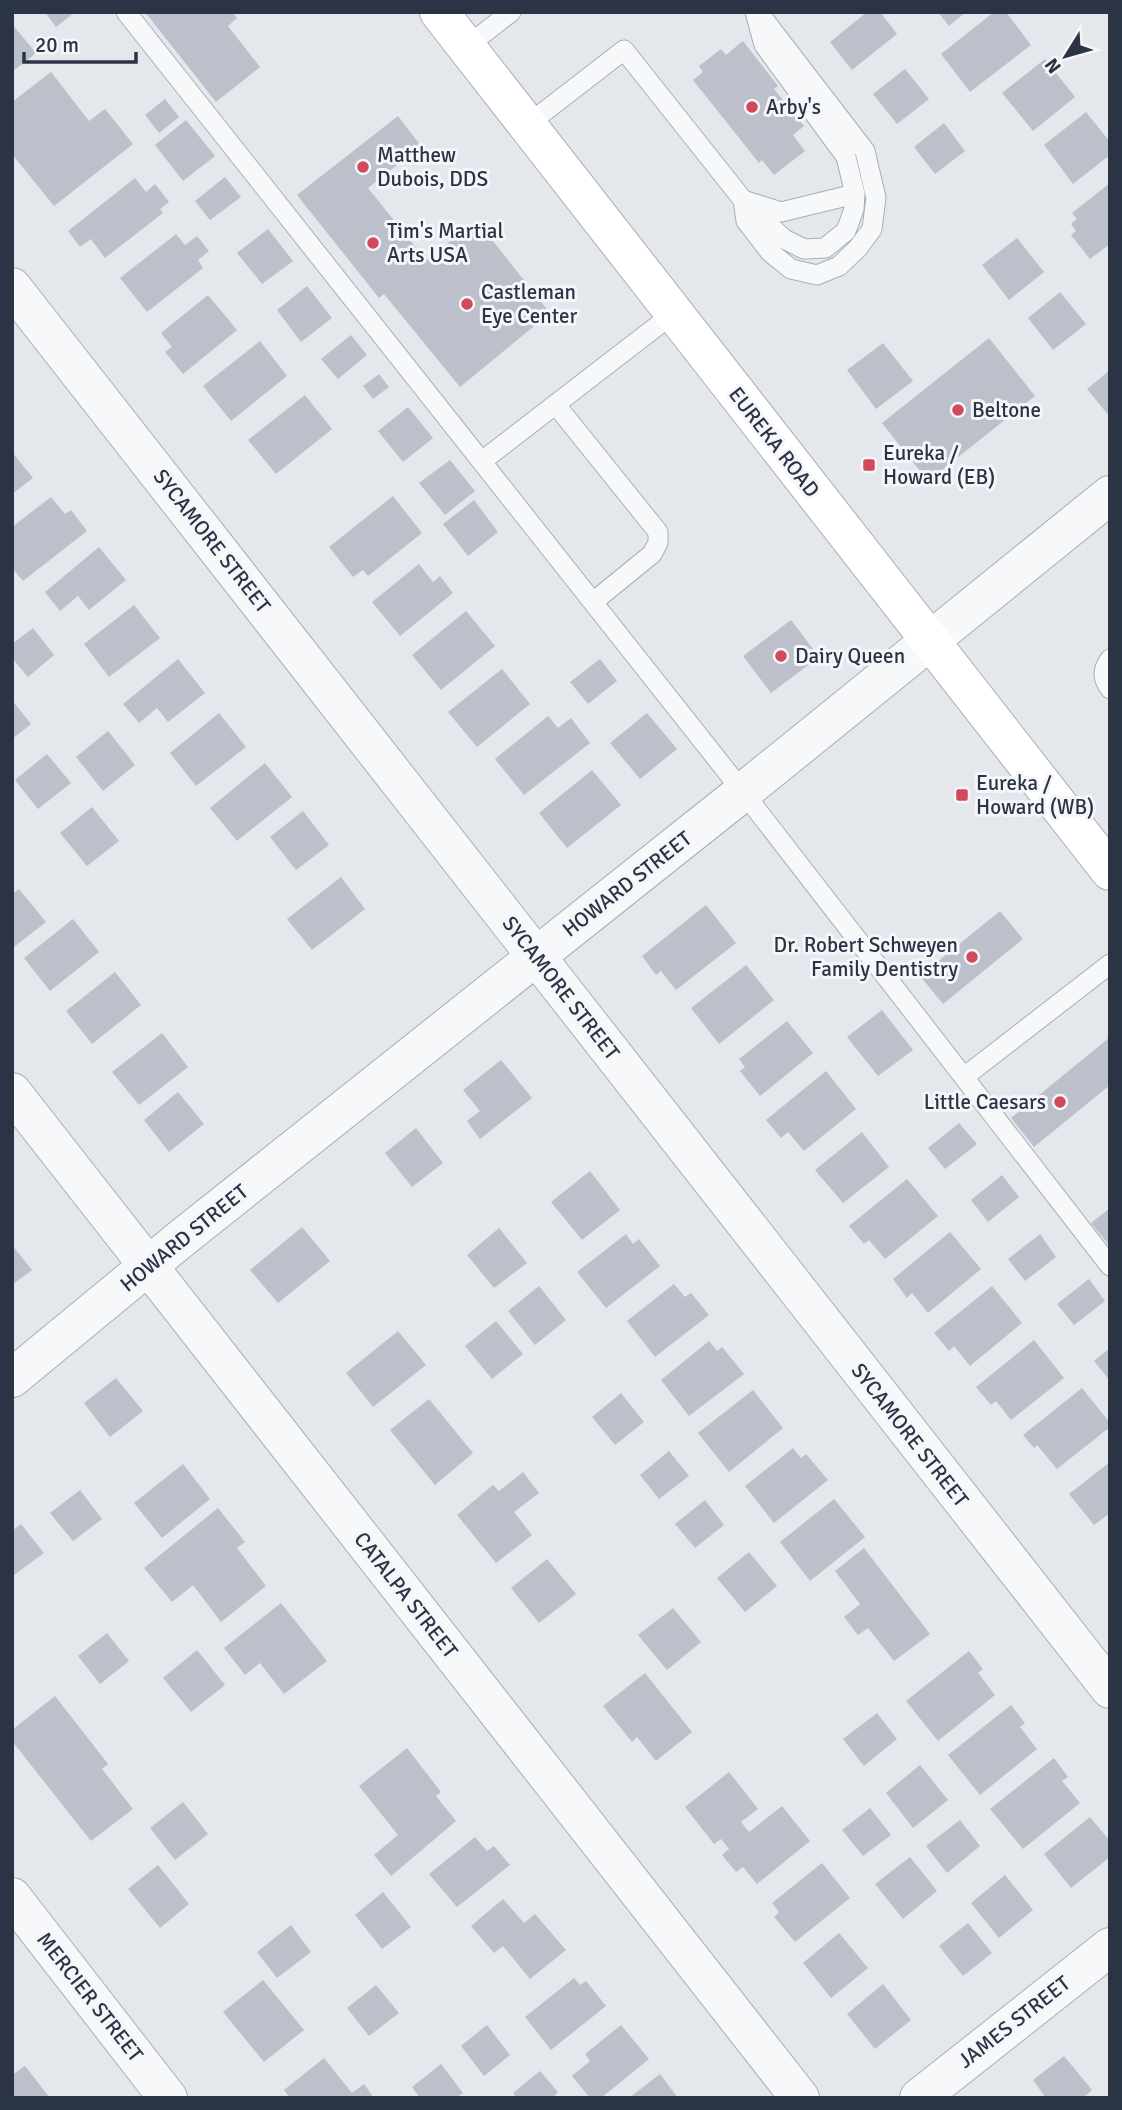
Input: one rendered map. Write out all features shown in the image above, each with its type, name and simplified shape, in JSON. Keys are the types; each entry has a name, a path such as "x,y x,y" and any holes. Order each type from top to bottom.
{"main road":[{"name":"EUREKA ROAD","path":"439,12 929,639 1107,862"}],"street":[{"name":"SYCAMORE STREET","path":"12,287 1110,1689"},
{"name":"HOWARD STREET","path":"12,1378 1110,495"},
{"name":"CATALPA STREET","path":"12,1092 800,2098"},
{"name":"MERCIER STREET","path":"12,1897 168,2098"},
{"name":"JAMES STREET","path":"919,2098 1110,1947"}],"lane":[{"path":"126,12 743,792 1110,1266"},
{"path":"466,47 511,12"},
{"path":"527,125 624,50 743,200 785,239 804,249 825,247 846,232 854,209 855,194 846,157 764,45 757,12"},
{"path":"743,200 746,221 770,252 792,269 817,275 839,266 858,248 872,229 877,198 865,151 757,12"},
{"path":"743,200 781,212 855,194"},
{"path":"482,461 674,313"},
{"path":"555,404 658,532 659,543 652,554 593,602"},
{"path":"1110,659 1104,667 1104,681 1110,689"},
{"path":"964,1077 1110,964"}],"building":[{"path":"45,12 75,12 56,27"},
{"path":"145,12 232,12 237,18 228,26 260,67 216,102"},
{"path":"867,12 880,12 897,34 852,70 830,42"},
{"path":"938,12 966,12 949,26"},
{"path":"994,12 1006,12 1031,45 970,92 941,54"},
{"path":"12,24 36,53 12,72"},
{"name":"Arby's","path":"743,41 778,86 774,89 804,126 793,135 805,151 774,175 762,160 759,163 693,80 703,72 699,66 721,49 726,55"},
{"path":"1045,59 1075,97 1033,131 1002,93"},
{"path":"905,69 929,99 897,124 873,94"},
{"path":"51,72 89,121 105,109 133,144 54,206 12,154 12,102"},
{"path":"165,99 179,117 159,133 145,115"},
{"path":"1086,112 1110,142 1110,155 1073,184 1044,145"},
{"path":"398,116 421,146 368,188 426,260 477,221 550,313 460,387 384,294 379,298 297,195"},
{"path":"186,120 215,156 183,181 155,145"},
{"path":"944,123 965,151 935,174 914,147"},
{"path":"225,177 241,197 210,220 195,201"},
{"path":"135,178 146,192 155,184 169,202 160,209 163,213 105,258 91,239 80,247 68,231"},
{"path":"1110,183 1110,244 1090,259 1071,235 1076,231 1071,224 1077,219 1072,213"},
{"path":"268,229 293,261 262,284 237,253"},
{"path":"176,234 185,245 197,236 209,251 198,260 203,268 147,312 120,278"},
{"path":"1017,238 1044,272 1009,300 982,265"},
{"path":"307,286 332,318 301,342 277,310"},
{"path":"1060,292 1086,324 1053,350 1028,318"},
{"path":"208,295 237,330 183,374 165,352 172,347 161,333"},
{"path":"351,335 367,355 338,379 321,359"},
{"name":"Beltone","path":"989,338 1035,396 928,481 882,423"},
{"path":"260,341 287,376 231,421 203,386"},
{"path":"883,343 913,381 876,409 847,370"},
{"path":"1110,370 1110,417 1087,389"},
{"path":"379,374 389,387 373,399 363,386"},
{"path":"305,395 332,429 276,474 248,440"},
{"path":"408,407 433,438 403,462 378,431"},
{"path":"12,452 33,478 12,494"},
{"path":"450,460 475,491 445,515 419,483"},
{"path":"393,496 422,533 368,576 363,570 353,577 329,547"},
{"path":"51,497 65,514 71,510 87,531 23,581 12,568 12,527"},
{"path":"474,500 498,532 468,556 443,524"},
{"path":"99,547 126,580 89,610 78,596 60,611 45,592"},
{"path":"419,564 433,582 440,576 453,593 400,636 372,602"},
{"path":"134,605 160,638 109,677 84,644"},
{"path":"466,611 495,646 441,690 412,655"},
{"name":"Dairy Queen","path":"791,620 819,657 771,693 743,656"},
{"path":"33,628 54,655 28,677 12,658 12,644"},
{"path":"178,659 205,693 168,722 157,708 139,723 123,704"},
{"path":"600,659 617,681 588,704 570,682"},
{"path":"502,669 530,704 477,747 448,712"},
{"path":"12,700 31,724 12,739"},
{"path":"219,713 246,747 196,786 170,753"},
{"path":"647,713 677,749 640,779 610,743"},
{"path":"548,716 558,728 571,718 590,743 524,795 495,759"},
{"path":"108,731 135,765 103,791 76,757"},
{"path":"47,754 71,783 38,809 15,780"},
{"path":"265,763 292,797 237,841 210,808"},
{"path":"592,770 621,805 567,848 539,813"},
{"path":"92,807 119,841 87,866 60,833"},
{"path":"303,811 329,845 296,870 270,837"},
{"path":"341,877 365,909 312,950 287,919"},
{"path":"19,889 46,922 14,947 12,894"},
{"path":"706,905 736,943 676,990 661,971 656,975 642,956"},
{"name":"Dr. Robert Schweyen Family Dentistry","path":"1000,911 1023,939 943,1004 920,976"},
{"path":"73,919 99,952 50,991 24,958"},
{"path":"746,965 774,1000 719,1044 691,1008"},
{"path":"115,972 141,1005 92,1044 66,1011"},
{"path":"882,1010 913,1050 878,1076 847,1037"},
{"path":"787,1021 813,1053 760,1096 740,1071 745,1067 739,1059"},
{"path":"162,1033 188,1067 139,1105 112,1072"},
{"name":"Little Caesars","path":"1110,1037 1110,1085 1034,1147 1011,1118"},
{"path":"501,1060 532,1098 480,1139 467,1121 480,1111 463,1090"},
{"path":"826,1071 856,1109 804,1151 788,1132 781,1138 766,1120"},
{"path":"178,1092 204,1124 169,1152 144,1120"},
{"path":"959,1123 977,1144 945,1169 928,1148"},
{"path":"416,1128 443,1163 412,1187 385,1153"},
{"path":"862,1132 889,1167 843,1203 815,1170"},
{"path":"590,1171 620,1210 582,1240 551,1202"},
{"path":"1002,1175 1019,1197 988,1222 971,1200"},
{"path":"907,1179 938,1216 885,1259 869,1240 864,1244 849,1226"},
{"path":"1110,1208 1110,1246 1091,1223"},
{"path":"302,1227 330,1261 278,1303 250,1270"},
{"path":"499,1228 527,1263 494,1288 467,1255"},
{"path":"950,1232 981,1269 928,1313 912,1293 907,1298 893,1279"},
{"path":"626,1234 633,1244 639,1239 660,1266 606,1308 577,1272"},
{"path":"1040,1234 1056,1257 1025,1281 1008,1259"},
{"path":"12,1245 32,1270 12,1285"},
{"path":"1089,1279 1105,1301 1074,1325 1057,1304"},
{"path":"674,1284 685,1297 691,1293 709,1315 655,1357 627,1321"},
{"path":"539,1286 566,1320 535,1345 508,1311"},
{"path":"992,1286 1022,1323 970,1366 954,1346 949,1351 934,1333"},
{"path":"496,1321 523,1354 492,1379 465,1346"},
{"path":"398,1331 426,1365 373,1407 346,1373"},
{"path":"1034,1340 1064,1378 1011,1420 996,1401 991,1405 976,1387"},
{"path":"709,1341 717,1351 722,1347 744,1374 689,1416 661,1380"},
{"path":"1110,1348 1110,1381 1094,1361"},
{"path":"116,1378 143,1411 110,1437 84,1403"},
{"path":"1082,1388 1110,1423 1110,1427 1057,1469 1037,1445 1034,1448 1023,1435"},
{"path":"753,1390 783,1428 729,1472 698,1433"},
{"path":"621,1393 644,1422 615,1445 592,1417"},
{"path":"429,1399 473,1453 435,1485 390,1430"},
{"path":"793,1448 801,1458 806,1454 828,1480 774,1523 745,1486"},
{"path":"669,1451 689,1476 659,1499 640,1475"},
{"path":"1110,1462 1110,1513 1094,1525 1069,1494"},
{"path":"183,1464 210,1499 162,1538 134,1503"},
{"path":"523,1472 539,1493 514,1512 532,1535 496,1563 457,1515 493,1485 499,1491"},
{"path":"80,1490 102,1519 73,1541 50,1513"},
{"path":"834,1499 865,1537 810,1581 780,1542"},
{"path":"705,1500 724,1525 695,1548 675,1524"},
{"path":"218,1508 245,1542 237,1548 266,1586 221,1622 193,1585 172,1602 144,1568"},
{"path":"21,1524 44,1553 14,1575 12,1531"},
{"path":"864,1548 930,1634 894,1661 868,1628 858,1635 844,1617 860,1604 835,1571"},
{"path":"749,1552 777,1586 745,1612 717,1578"},
{"path":"547,1559 576,1594 539,1623 511,1588"},
{"path":"281,1603 327,1661 284,1694 260,1663 245,1675 224,1648"},
{"path":"673,1608 701,1642 667,1670 638,1635"},
{"path":"107,1633 129,1661 100,1684 78,1656"},
{"path":"197,1650 225,1685 191,1712 163,1678"},
{"path":"969,1651 983,1669 978,1673 995,1695 938,1741 906,1701"},
{"path":"645,1673 692,1732 656,1761 637,1737 632,1742 603,1706"},
{"path":"55,1696 108,1764 102,1769 133,1809 91,1841 12,1741 12,1730"},
{"path":"1011,1705 1025,1723 1020,1727 1037,1749 980,1795 948,1755"},
{"path":"877,1713 897,1739 864,1766 843,1739"},
{"path":"407,1748 441,1792 436,1796 456,1821 391,1876 374,1855 398,1835 359,1786"},
{"path":"1054,1758 1068,1777 1062,1781 1080,1803 1023,1849 990,1809"},
{"path":"920,1765 948,1800 913,1828 886,1793"},
{"path":"729,1772 758,1809 741,1822 749,1832 782,1806 810,1841 757,1884 743,1867 736,1872 722,1855 729,1849 721,1839 714,1844 685,1807"},
{"path":"183,1802 208,1834 175,1860 150,1828"},
{"path":"870,1808 891,1835 863,1856 842,1830"},
{"path":"1090,1817 1110,1841 1110,1857 1071,1888 1044,1854"},
{"path":"960,1820 980,1846 947,1873 926,1846"},
{"path":"475,1837 487,1851 494,1846 510,1865 457,1907 429,1874"},
{"path":"910,1857 937,1891 903,1919 875,1884"},
{"path":"822,1863 850,1898 795,1942 774,1917 779,1912 772,1903"},
{"path":"158,1865 189,1904 160,1928 128,1889"},
{"path":"1005,1875 1033,1910 999,1938 971,1903"},
{"path":"383,1892 411,1927 382,1949 355,1915"},
{"path":"503,1899 524,1923 535,1914 566,1950 530,1979 503,1946 494,1953 471,1926"},
{"path":"968,1923 992,1953 963,1976 939,1946"},
{"path":"291,1925 311,1952 277,1978 257,1952"},
{"path":"839,1933 868,1968 831,1998 803,1963"},
{"path":"574,1978 580,1985 586,1981 606,2006 551,2050 525,2017"},
{"path":"263,1980 304,2030 264,2062 223,2012"},
{"path":"883,1984 911,2020 875,2049 847,2014"},
{"path":"376,1985 399,2013 369,2036 347,2008"},
{"path":"487,2025 510,2055 484,2076 461,2046"},
{"path":"621,2025 649,2059 601,2098 590,2098 572,2076 590,2061 585,2054"},
{"path":"1064,2056 1092,2090 1083,2098 1046,2098 1033,2080"},
{"path":"324,2058 352,2093 364,2084 374,2098 290,2098 284,2090"},
{"path":"441,2064 463,2093 456,2098 420,2098 412,2087"},
{"path":"25,2066 50,2098 12,2098 12,2075"},
{"path":"540,2071 558,2092 552,2098 517,2098 513,2093"},
{"path":"660,2074 678,2098 629,2098"}],"place":[{"name":"Arby's","path":"752,107"},
{"name":"Matthew Dubois, DDS","path":"363,167"},
{"name":"Tim's Martial Arts USA","path":"373,243"},
{"name":"Castleman Eye Center","path":"467,304"},
{"name":"Beltone","path":"958,410"},
{"name":"Eureka / Howard (EB)","path":"869,465"},
{"name":"Dairy Queen","path":"781,656"},
{"name":"Eureka / Howard (WB)","path":"962,795"},
{"name":"Dr. Robert Schweyen Family Dentistry","path":"972,957"},
{"name":"Little Caesars","path":"1060,1102"}]}
